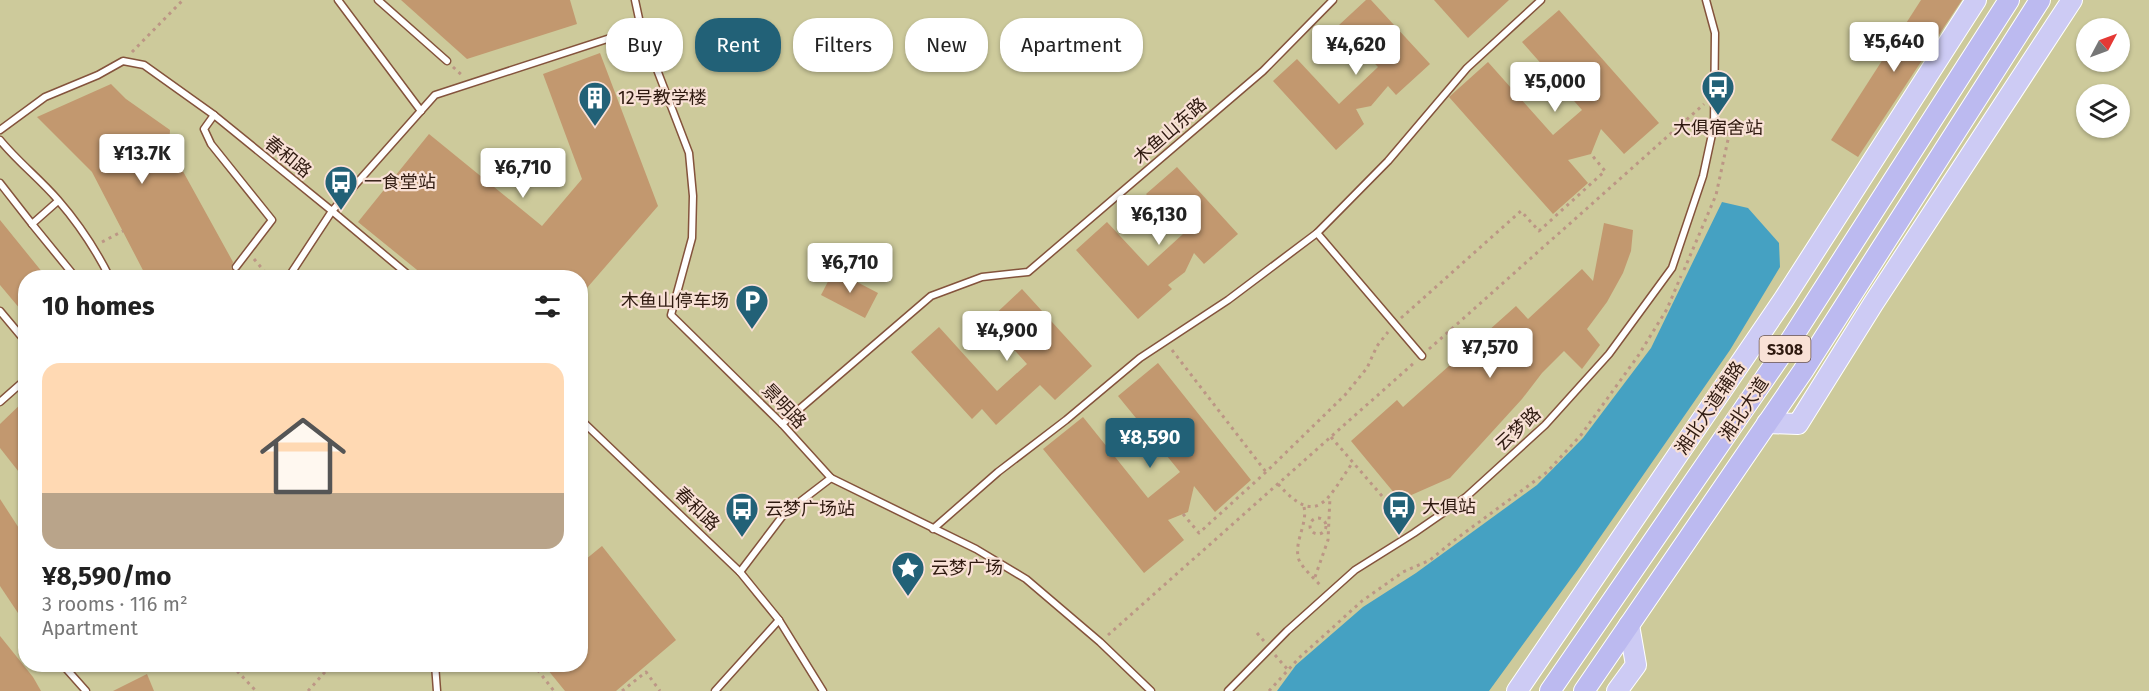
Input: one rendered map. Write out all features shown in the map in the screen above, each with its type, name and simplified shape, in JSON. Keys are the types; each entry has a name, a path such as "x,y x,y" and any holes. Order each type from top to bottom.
{"highway":[{"name":"湘北大道","path":"1550,691 1783,352 2008,0"},
{"name":"湘北大道","path":"1584,691 1767,423 2040,0"}],"main road":[{"name":"湘北大道辅路","path":"1517,691 1784,299 1976,0"},
{"path":"1767,423 1798,424 1873,304 2072,0"},
{"path":"1853,292 1873,304"},
{"path":"1617,691 1636,665 1629,626"}],"lane":[{"path":"338,0 421,111"},
{"path":"378,0 447,61"},
{"name":"景明路","path":"634,0 638,18"},
{"name":"木鱼山东路","path":"782,424 931,296 982,277 1028,272 1263,71 1333,0"},
{"path":"933,529 998,472 1066,420 1140,357 1228,300 1317,233 1388,161 1467,68 1541,0"},
{"name":"云梦路","path":"1228,691 1355,570 1466,497 1545,425 1610,354 1671,268 1703,176 1714,125 1715,33 1706,0"},
{"path":"293,270 332,212 435,95 606,40"},
{"name":"春和路","path":"123,61 144,65 214,115 402,270"},
{"path":"0,129 45,98 98,75 123,61"},
{"name":"景明路","path":"658,72 689,153 693,196 692,238 671,315 782,424 831,478 976,549 1026,579 1100,642 1151,691"},
{"path":"214,115 204,129 211,144 272,220 236,267"},
{"path":"0,140 16,160 58,201 92,247 105,270"},
{"path":"0,183 69,270"},
{"path":"32,224 58,201"},
{"path":"1317,233 1422,356"},
{"path":"0,311 18,332"},
{"path":"0,402 18,386"},
{"name":"春和路","path":"588,425 740,572 778,620 823,691"},
{"path":"740,572 783,514 831,478"},
{"path":"715,691 778,620"},
{"path":"69,672 86,691"},
{"path":"436,672 437,691"}],"path":[{"path":"123,61 183,0"},
{"path":"447,61 472,84"},
{"path":"1100,642 1714,95"},
{"path":"1183,514 1199,533 1345,395 1367,368 1377,346 1394,324 1521,211 1539,231 1605,171 1591,154"},
{"path":"92,247 123,231"},
{"path":"248,252 263,270"},
{"path":"1165,341 1266,472"},
{"path":"1331,436 1414,533"},
{"path":"1304,507 1313,508 1327,500 1353,462"},
{"path":"1278,484 1304,507 1306,515 1298,552 1300,561 1328,594"},
{"path":"1315,579 1328,540 1330,495"},
{"path":"1312,520 1324,521 1327,529 1322,533 1312,532 1310,525 1312,520"},
{"path":"1304,523 1310,525"},
{"path":"1270,649 1288,670"},
{"path":"238,672 256,691"},
{"path":"309,691 325,672"},
{"path":"539,672 554,691"},
{"path":"622,691 646,672 660,691"}],"shaded area":[{"path":"0,0 2149,0 2149,691 0,691"}],"water":[{"path":"1722,202 1748,208 1779,243 1780,267 1730,350 1578,569 1489,691 1277,691 1296,665 1363,607 1416,573 1537,485 1583,438 1651,348"}],"building":[{"path":"401,0 570,0 577,24 467,59"},
{"path":"1366,0 1371,0 1430,64 1396,95 1388,86 1371,106 1356,109 1364,124 1336,150 1273,81 1297,59 1339,104 1378,67 1339,25"},
{"path":"1434,0 1509,0 1468,38"},
{"path":"1921,0 1962,0 1858,157 1831,140"},
{"path":"1559,10 1659,123 1624,154 1601,129 1591,154 1568,160 1588,183 1553,214 1449,97 1488,62 1553,135 1582,110 1522,42"},
{"path":"600,53 658,206 588,287 588,270 417,270 358,222 429,134 542,226 582,179 543,74"},
{"path":"111,84 126,99 170,130 169,146 233,262 231,268 234,270 143,270 92,172 37,117"},
{"path":"1177,167 1238,234 1204,264 1194,253 1185,272 1168,285 1172,289 1138,319 1076,250 1107,222 1148,266 1183,234 1146,194"},
{"path":"0,220 41,270 18,270 18,306 0,285"},
{"path":"1604,223 1633,230 1631,251 1623,273 1607,302 1587,329 1600,345 1582,369 1564,351 1450,478 1400,500 1351,441 1397,400 1403,407 1516,306 1528,319 1582,269 1593,281"},
{"path":"834,270 878,293 865,318 821,295"},
{"path":"1022,289 1092,366 1055,400 1040,385 996,425 982,409 972,419 911,352 939,327 997,391 1027,364 988,321"},
{"path":"1158,363 1251,480 1215,512 1194,486 1188,512 1168,520 1184,540 1144,573 1043,449 1083,417 1148,498 1180,472 1118,396"},
{"path":"18,407 18,471 0,448 0,424"},
{"path":"0,499 18,527 18,613 0,586"},
{"path":"602,546 676,640 616,691 565,691 550,672 588,672 588,557"},
{"path":"0,636 18,658 18,672 29,672 41,691 0,691"},
{"path":"147,674 154,691 113,691"}],"place":[{"name":"大俱宿舍站","path":"1718,116"},
{"name":"12号教学楼","path":"595,127"},
{"name":"一食堂站","path":"341,211"},
{"name":"木鱼山停车场","path":"752,330"},
{"name":"大俱站","path":"1399,536"},
{"name":"云梦广场站","path":"742,538"},
{"name":"云梦广场","path":"908,597"}]}
